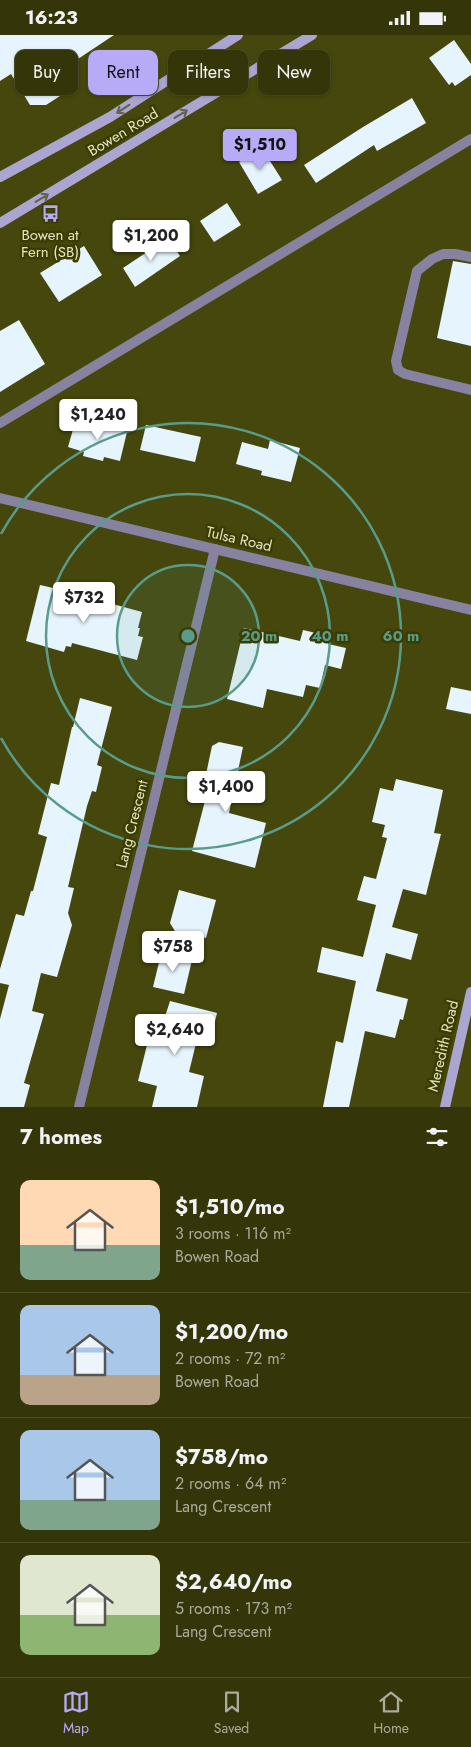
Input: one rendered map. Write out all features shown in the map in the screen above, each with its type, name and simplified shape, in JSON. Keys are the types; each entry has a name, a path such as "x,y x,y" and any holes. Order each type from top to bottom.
{"main road":[{"name":"Bowen Road","path":"0,177 110,117 238,35"},
{"name":"Bowen Road","path":"0,223 312,35"},
{"name":"Meredith Road","path":"444,1107 471,992"}],"street":[{"path":"0,423 471,139"},
{"path":"471,257 443,254 432,259 417,271 396,361 398,370 405,374 471,390"},
{"name":"Tulsa Road","path":"0,498 471,610"},
{"name":"Lang Crescent","path":"79,1107 215,549"}],"building":[{"path":"0,35 114,35 92,50 88,50 88,52 78,59 78,50 15,50 15,81 11,74 0,81"},
{"path":"454,40 471,64 471,75 455,86 452,82 449,85 429,58"},
{"path":"24,95 60,95 46,105 30,105"},
{"path":"412,98 426,123 377,151 374,145 316,183 304,165"},
{"path":"260,149 263,154 265,153 282,180 258,194 239,162"},
{"path":"227,203 241,225 214,242 200,221"},
{"path":"168,238 180,256 135,287 123,268"},
{"path":"84,246 102,275 59,302 40,273"},
{"path":"453,261 471,264 471,346 437,338"},
{"path":"19,320 45,364 0,392 0,331"},
{"path":"76,419 127,432 120,461 104,457 103,461 83,456 84,452 68,447"},
{"path":"146,425 201,437 195,462 140,450"},
{"path":"270,440 300,448 291,482 261,475 262,471 236,464 242,442 268,449"},
{"path":"40,585 109,605 109,603 142,612 138,636 143,637 137,660 72,643 71,647 66,646 64,652 26,641"},
{"path":"244,628 300,641 303,630 329,636 328,644 346,648 341,669 325,665 320,688 306,685 303,697 267,689 263,708 227,699"},
{"path":"451,687 471,691 471,714 446,709"},
{"path":"80,698 112,707 97,765 102,767 96,792 92,791 87,806 68,887 74,888 68,913 72,925 57,977 41,973 32,1011 44,1014 24,1083 30,1085 24,1107 0,1107 0,1019 9,985 0,983 0,969 16,914 24,916 31,891 33,891 47,837 38,834 51,783 59,785"},
{"path":"219,742 243,747 229,813 266,823 255,868 192,851 206,797 203,796 207,780 205,779 212,746"},
{"path":"396,779 443,790 434,833 441,834 426,895 403,889 392,927 418,934 411,960 386,953 376,991 408,999 403,1020 400,1019 395,1038 365,1031 349,1107 323,1107 336,1041 343,1043 356,981 317,972 322,947 363,957 376,905 357,900 364,876 376,879 387,838 382,837 385,825 372,822 380,788 393,791"},
{"path":"179,890 216,900 206,938 198,936 192,959 170,923"},
{"path":"162,950 192,960 184,994 153,987"},
{"path":"170,1001 217,1013 212,1034 199,1031 189,1072 204,1076 197,1107 152,1107 157,1086 138,1081 147,1045 142,1044 148,1022 162,1026"}],"place":[{"name":"Bowen at Fern (SB)","path":"50,214"}]}
